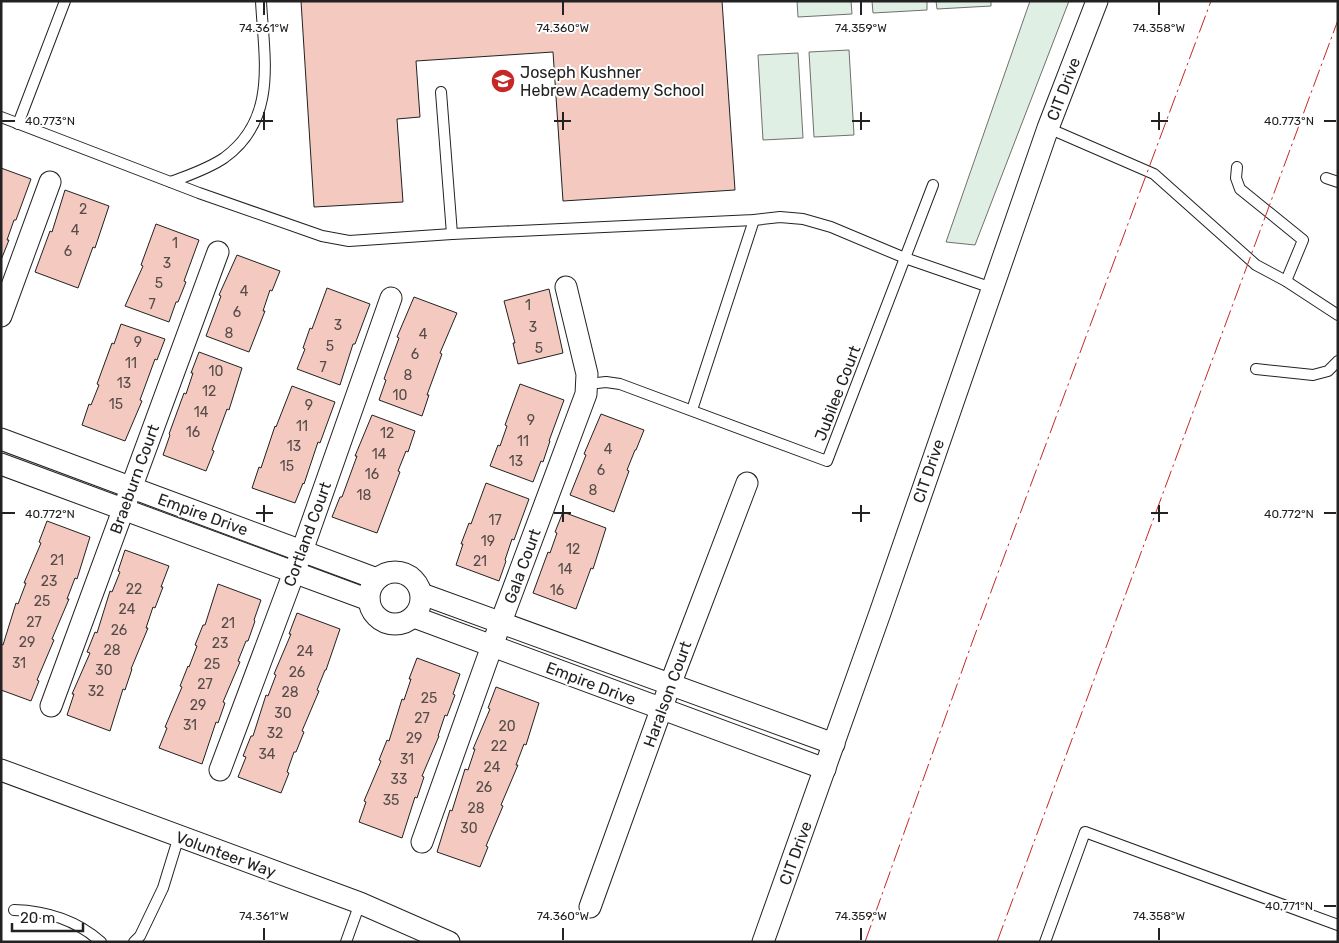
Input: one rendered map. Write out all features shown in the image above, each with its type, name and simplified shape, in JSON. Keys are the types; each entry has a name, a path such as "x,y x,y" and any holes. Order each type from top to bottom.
{"street":[{"name":"CIT Drive","path":"763,942 834,744 1048,128 1097,1"},
{"path":"1,316 50,182"},
{"name":"Braeburn Court","path":"51,706 218,252"},
{"name":"Gala Court","path":"422,842 492,646 586,394 588,374 566,287"},
{"name":"Cortland Court","path":"220,770 302,551 392,298"},
{"name":"Empire Drive","path":"1,439 377,579"},
{"name":"Empire Drive","path":"1,464 369,600"},
{"name":"Haralson Court","path":"590,907 670,685 747,483"},
{"path":"398,572 414,579 422,594 419,611 414,618 398,624 390,624 375,616 369,600 370,591 377,579 389,573 398,572"},
{"name":"Empire Drive","path":"422,594 834,744"},
{"name":"Empire Drive","path":"414,618 825,769"},
{"name":"Volunteer Way","path":"1,770 360,903 449,942"}],"lane":[{"path":"18,124 65,1"},
{"path":"171,182 203,170 224,157 245,137 258,116 264,95 265,72 261,1"},
{"path":"441,92 452,234"},
{"path":"1,117 171,182 322,236 349,242 452,234 754,220 780,217 803,219 831,227 905,258 992,288"},
{"path":"1048,128 1154,174 1256,265 1286,281 1338,315"},
{"path":"1237,166 1236,178 1240,189 1303,240 1286,281"},
{"path":"1326,178 1338,182"},
{"name":"Jubilee Court","path":"588,384 606,382 620,384 827,461 933,185"},
{"path":"692,410 754,220"},
{"path":"1256,370 1313,375 1328,371 1338,361"},
{"path":"1045,942 1085,832 1338,925"},
{"path":"134,942 140,936 163,888 179,836"},
{"path":"346,942 360,903"},
{"path":"14,910 34,911 68,920 87,930 101,942"}],"green space":[{"path":"797,1 851,1 852,14 798,17"},
{"path":"872,1 927,1 927,10 873,13"},
{"path":"936,1 991,1 991,6 937,9"},
{"path":"1030,1 1069,1 975,245 946,242"},
{"path":"849,50 854,135 814,137 809,52"},
{"path":"798,53 803,138 763,140 758,55"}],"building":[{"path":"301,1 722,1 735,190 563,201 553,52 416,61 420,117 397,119 403,202 314,207"},
{"path":"1,168 31,179 16,220 14,220 1,260"},
{"path":"65,190 109,206 95,248 93,247 78,288 35,272 50,231 52,232"},
{"path":"156,224 199,240 184,281 186,282 169,322 125,306 143,266 141,265"},
{"path":"237,255 280,271 272,291 270,290 263,311 265,311 249,352 206,336 221,296 219,295"},
{"path":"327,288 370,304 355,344 353,344 340,385 297,369 305,349 303,348 310,328 312,329"},
{"path":"549,289 563,353 518,364 513,343 515,343 504,301"},
{"path":"414,297 457,313 440,353 442,354 427,395 429,395 422,416 379,400 386,380 384,379 399,338 397,337"},
{"path":"121,324 165,339 157,360 155,359 140,400 142,401 125,441 82,425 89,404 91,405 99,385 97,384 112,343 114,344"},
{"path":"199,352 242,368 229,410 227,409 206,471 163,455 184,393 186,394"},
{"path":"520,384 564,400 543,462 541,461 533,482 490,466 498,445 500,446 507,426 505,425"},
{"path":"292,386 335,402 295,503 252,488"},
{"path":"601,414 644,430 627,470 629,471 614,512 570,495 586,455 584,454"},
{"path":"372,415 415,431 408,452 406,451 398,471 400,472 377,533 332,517 340,497 342,497 357,456 355,456"},
{"path":"486,483 529,499 514,540 512,539 499,581 456,565 463,544 461,544 469,523 471,524"},
{"path":"563,512 606,528 593,569 591,568 576,609 533,593 548,552 550,553 557,533 555,532"},
{"path":"47,521 90,537 77,579 75,578 67,599 69,599 52,639 54,640 37,680 39,681 31,701 1,690 1,644 3,645 16,603 18,604 26,583 24,583 41,543 39,542"},
{"path":"125,550 169,566 125,690 123,689 110,731 67,715 74,694 72,694 90,653 87,652 95,632 97,633 110,591 112,592 120,572 118,571"},
{"path":"218,584 261,600 248,641 246,641 238,661 240,662 223,702 225,703 218,723 216,722 202,764 159,748 167,728 165,727 182,687 180,686 197,646 195,645 203,625 205,625"},
{"path":"297,613 340,629 317,690 319,691 302,731 304,732 296,752 294,752 287,772 289,773 281,793 238,777 246,757 243,756 251,736 253,736 266,695 268,696 276,675 274,674 291,634 289,634"},
{"path":"417,658 460,674 453,694 455,695 447,716 445,715 439,736 422,776 424,777 417,798 415,797 402,838 359,822 366,802 364,801 381,761 379,760 387,740 389,741"},
{"path":"496,687 539,703 526,745 524,744 516,765 518,765 501,805 503,806 486,846 488,847 480,867 437,852 450,810 452,811 465,769 468,770 475,749 473,749 490,709 488,708"}],"power":[{"path":"865,942 973,640 1211,1"},
{"path":"997,942 1338,20"}],"place":[{"name":"Joseph Kushner Hebrew Academy School","path":"503,81"}]}
